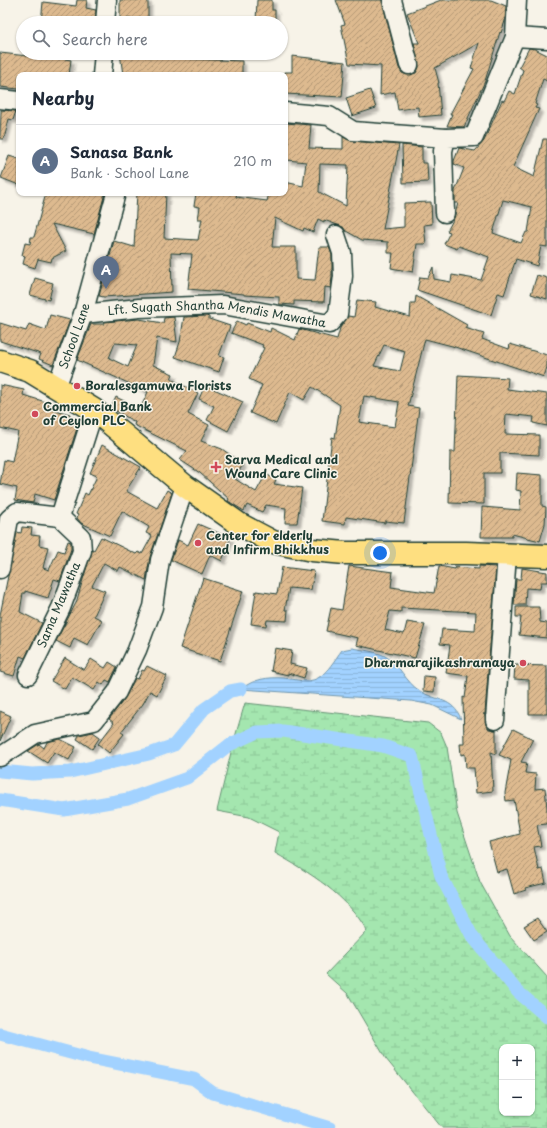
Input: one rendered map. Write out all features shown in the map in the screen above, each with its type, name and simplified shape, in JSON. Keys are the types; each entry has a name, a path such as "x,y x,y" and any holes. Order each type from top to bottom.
{"main road":[{"path":"0,361 30,371 57,385 94,410 185,486 254,532 273,542 345,553 507,554 547,556"}],"street":[{"path":"106,16 107,0"},
{"path":"392,0 410,65"},
{"path":"288,112 329,116 353,131 446,138 474,137 515,37 517,0"},
{"path":"515,37 547,39"},
{"path":"102,72 103,60"},
{"path":"0,99 16,101"},
{"path":"444,213 443,152 446,138"},
{"name":"School Lane","path":"57,385 83,314 115,196"},
{"name":"Lft. Sugath Shantha Mendis Mawatha","path":"83,314 138,308 223,305 328,324 338,314 343,276 342,253 336,235"},
{"path":"0,569 9,519 17,512 60,517 94,410"},
{"path":"0,757 35,734 94,721 117,692 137,650 152,606 160,560 185,486"},
{"name":"Sama Mawatha","path":"28,675 61,608 82,551 81,537 60,517"},
{"path":"495,720 507,554"}],"green space":[{"path":"245,703 428,723 441,733 447,747 457,813 480,882 510,936 547,977 547,1128 442,1128 386,1059 348,994 326,974 367,931 359,918 349,906 327,886 275,853 279,832 249,817 217,811 233,744"}],"water":[{"path":"352,648 381,654 390,659 410,683 420,691 449,704 458,712 461,719 432,705 411,701 241,689 251,683 266,678 284,678 306,681 314,680 325,672 342,650"}],"building":[{"path":"77,0 87,0 86,8 96,10 96,16 42,16 43,2 76,6"},
{"path":"120,0 148,0 148,16 120,16"},
{"path":"257,0 272,0 272,10 275,10 275,16 256,16"},
{"path":"336,0 382,0 399,68 402,73 407,75 416,73 419,67 414,43 419,43 407,13 441,0 491,0 506,6 505,21 501,33 500,32 485,81 464,127 447,126 452,114 450,114 474,69 471,68 479,43 435,68 439,83 441,115 419,117 418,107 398,110 395,92 380,95 381,66 349,64 341,25 345,24"},
{"path":"529,48 535,49 547,55 547,81 543,79 535,104 537,105 535,108 539,109 513,167 534,177 543,139 547,139 547,247 541,246 537,266 516,259 504,295 498,293 491,315 417,290 420,277 428,278 433,267 434,279 451,282 452,275 481,280 489,257 459,246 457,249 444,244 450,232 447,231 454,218 458,203 455,203 455,191 464,168 454,164 454,161 459,148 475,151 484,141 502,100 504,101 509,91 515,94 523,70 519,67","holes":["503,200 532,207 528,232 526,232 521,243 493,233"]},
{"path":"0,53 16,55 16,60 71,60 69,72 16,72 16,89 0,87"},
{"path":"292,56 345,62 342,97 288,94 288,72 292,72"},
{"path":"121,60 242,61 242,72 123,72"},
{"path":"370,90 376,108 352,116 346,98"},
{"path":"1,110 16,111 13,120 9,119 4,139 0,139"},
{"path":"288,123 311,125 309,148 343,149 343,137 352,141 399,145 383,229 404,227 404,203 431,202 432,224 424,225 426,244 417,244 413,272 391,268 393,253 388,253 388,242 362,240 346,231 343,227 324,220 324,222 318,219 313,232 304,228 303,231 275,218 272,247 296,247 296,279 315,280 319,247 329,247 332,255 331,288 325,287 324,302 294,301 294,305 279,304 279,297 188,289 192,254 171,253 172,292 104,297 99,296 114,241 134,247 137,196 166,196 164,238 198,240 202,219 198,219 200,207 194,206 196,196 236,196 267,201 268,196 288,196 288,183 303,186 306,162 288,160","holes":["320,164 348,165 346,206 319,192"]},
{"path":"402,145 422,147 422,163 427,163 428,182 403,183"},
{"path":"9,156 16,158 16,184 1,178"},
{"path":"45,196 104,196 94,234 52,224 66,251 52,258 51,262 38,259 35,268 23,264 25,256 22,255 25,243 30,244 31,237 34,237"},
{"path":"537,275 547,278 547,299 531,294"},
{"path":"35,278 53,283 49,300 30,295"},
{"path":"416,296 467,325 465,328 484,334 482,339 509,349 510,344 547,355 547,367 544,377 452,346 425,339 408,406 419,408 404,523 385,521 385,523 346,517 345,524 322,521 332,437 335,438 340,405 312,387 304,400 290,392 276,424 250,413 262,385 249,379 264,348 262,347 263,345 231,333 237,321 246,325 247,323 270,332 271,328 295,340 299,329 337,339 340,328 348,316 354,317 357,300 376,302 375,307 410,317 411,303 415,303","holes":["384,345 405,351 400,371 374,366","364,396 399,402 395,427 359,422"]},
{"path":"50,315 70,320 53,365 39,359 41,354 0,341 0,323 26,331 29,324 46,330"},
{"path":"174,317 177,342 157,338 153,365 173,374 171,379 198,393 188,414 209,425 201,441 222,449 243,464 235,479 256,492 266,474 276,480 274,484 302,488 297,523 285,523 286,508 266,505 262,512 247,505 244,511 228,501 229,499 200,473 180,460 187,451 134,425 135,422 111,408 116,397 140,409 148,392 77,360 91,324 104,324 104,322 139,319 163,323 164,318","holes":["115,343 137,345 128,367 109,358"]},
{"path":"184,317 209,317 209,319 230,326 219,356 224,357 219,372 175,357 180,342"},
{"path":"458,375 508,378 507,389 547,394 547,426 533,423 534,417 506,414 505,434 539,435 539,455 500,453 500,473 484,473 484,504 449,503 450,452 455,452"},
{"path":"0,385 24,390 23,395 49,403 48,408 70,414 69,418 79,422 54,500 35,494 33,503 15,500 17,488 0,484 4,460 12,462 18,432 0,428"},
{"path":"205,385 243,402 228,431 207,420 214,406 199,399"},
{"path":"102,445 141,467 126,491 157,508 167,490 172,493 150,557 146,580 120,567 118,571 104,563 92,586 105,591 94,616 102,620 88,645 74,638 70,648 56,641 76,603 92,549 94,550 101,537 136,554 138,552 142,554 152,536 146,533 149,527 122,511 110,536 81,523 77,518 78,515 76,514 85,493 88,495 97,476 90,473"},
{"path":"517,473 542,475 542,506 546,507 545,524 540,541 512,534 512,537 481,537 482,507 520,510 521,491 516,490"},
{"path":"198,524 230,538 222,561 210,555 202,574 171,560 178,540 188,545"},
{"path":"22,527 32,528 31,535 40,536 39,545 48,547 43,568 49,570 58,550 64,552 68,541 71,542 71,549 60,581 54,579 48,598 25,591 25,593 23,593 20,612 42,623 25,658 20,656 14,676 0,672 2,653 0,653 0,615 17,532 21,533"},
{"path":"349,566 393,572 391,587 434,593 439,566 455,569 455,567 479,569 479,566 496,567 485,714 483,714 485,715 486,725 489,729 496,730 496,754 491,752 493,791 476,793 474,768 466,768 465,754 461,755 460,744 464,744 463,697 465,698 468,676 446,673 450,645 440,644 442,629 475,631 476,612 401,608 401,612 390,611 385,630 404,634 407,622 425,625 415,658 356,645 358,638 326,631 331,608 342,610"},
{"path":"282,567 314,571 311,590 289,588 285,610 288,610 287,621 267,620 266,626 251,624 256,591 277,594"},
{"path":"522,568 547,572 547,582 541,582 540,589 526,588 525,605 514,605 516,579 521,579"},
{"path":"203,578 243,591 220,661 180,648"},
{"path":"516,607 539,607 540,622 547,623 547,638 519,635 521,617 516,617"},
{"path":"275,648 292,651 290,664 307,668 304,678 288,673 288,675 271,671"},
{"path":"65,658 84,670 91,659 105,668 109,662 117,667 110,682 106,680 103,685 99,682 94,690 72,677 65,689 51,681"},
{"path":"515,665 547,666 547,714 529,714 529,680 514,679"},
{"path":"147,666 167,676 157,695 150,691 143,704 121,732 124,734 109,753 98,744 114,723 109,719 125,698 135,678 138,679 142,670 144,671"},
{"path":"424,676 435,677 434,692 423,691"},
{"path":"0,711 11,716 0,741"},
{"path":"513,729 533,739 521,762 527,763 525,773 536,774 535,789 545,788 547,808 547,824 537,825 541,846 534,847 539,870 543,869 546,883 525,888 526,890 514,894 507,869 497,872 489,842 520,834 514,800 506,801 505,793 511,760 499,755"},
{"path":"93,732 100,737 92,749 77,739 79,735"},
{"path":"60,739 76,747 69,760 54,752 47,763 28,751 39,744 44,748 47,742"},
{"path":"537,918 547,932 534,940 524,926"}],"waterway":[{"path":"0,771 32,774 70,772 149,754 174,745 204,709 230,691 241,689"},
{"path":"0,800 64,810 128,799 187,778 229,745 257,732 283,731 383,746 412,756 441,876 472,936 517,991 547,1017"},
{"path":"0,1034 89,1058 194,1079 213,1093 330,1128"}],"place":[{"name":"Sanasa Bank","path":"106,289"},
{"name":"Boralesgamuwa Florists","path":"77,386"},
{"name":"Commercial Bank of Ceylon PLC","path":"35,414"},
{"name":"Sarva Medical and Wound Care Clinic","path":"216,467"},
{"name":"Center for elderly and Infirm Bhikkhus","path":"198,543"},
{"name":"Dharmarajikashramaya","path":"523,663"}]}
